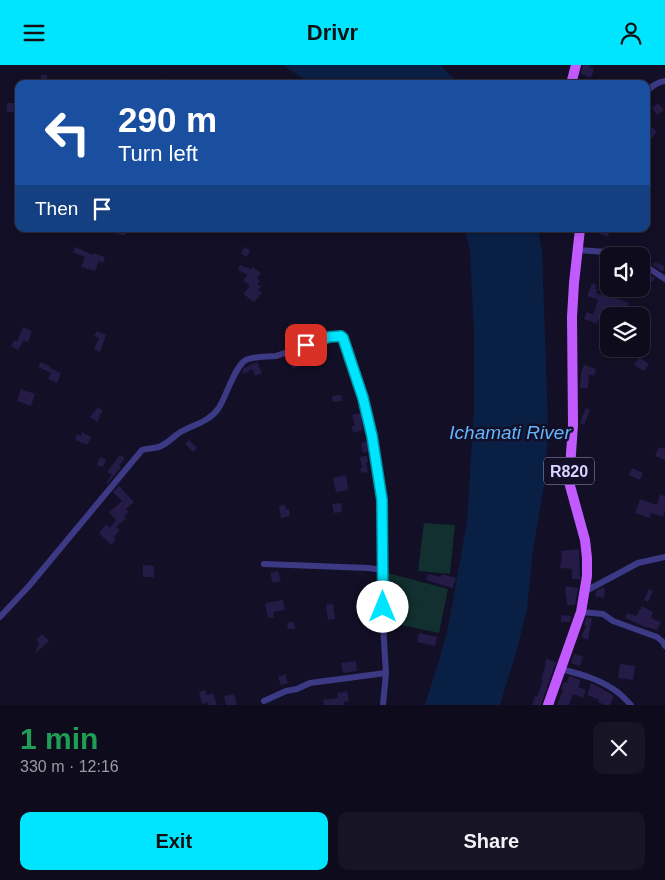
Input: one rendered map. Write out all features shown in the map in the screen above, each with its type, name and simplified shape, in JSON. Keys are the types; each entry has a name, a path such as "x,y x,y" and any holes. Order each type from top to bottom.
{"main road":[{"path":"572,80 576,65"},
{"name":"R820","path":"548,705 581,612 587,567 585,539 569,482 573,425 574,283 580,232"}],"street":[{"path":"650,88 665,81"},
{"path":"577,250 600,252"},
{"path":"650,269 665,279"},
{"path":"0,617 29,586 142,450 162,446 180,433 208,419 218,410 234,374 245,360 275,356 317,340 336,335 341,336 363,398 372,436 382,500 383,625 386,673 383,705"},
{"path":"584,593 638,563 665,557"},
{"path":"264,565 384,570"},
{"path":"581,612 604,614 613,621 657,637 665,646"},
{"path":"561,669 597,680 618,692 631,705"},
{"path":"264,701 310,683 386,673"}],"green space":[{"path":"424,523 455,525 450,574 418,571"},
{"path":"384,572 448,589 439,633 387,622"}],"water":[{"path":"283,65 440,65 455,80 305,80"},
{"name":"Ichamati River","path":"466,232 539,232 542,250 548,434 544,487 533,549 527,609 500,705 425,705 448,628 467,521 474,408 474,334 470,252"}],"building":[{"path":"583,65 590,65 589,67 594,69 591,78 581,74"},
{"path":"41,75 47,75 48,80 41,80"},
{"path":"7,103 14,103 14,112 7,112"},
{"path":"658,103 664,110 657,115 652,108"},
{"path":"651,127 657,131 650,141"},
{"path":"116,232 127,232 125,236"},
{"path":"595,232 609,232 608,237"},
{"path":"75,247 93,255 94,253 105,257 103,263 99,261 95,271 81,267 85,257 73,252"},
{"path":"244,247 250,250 247,257 241,254"},
{"path":"654,262 665,266 663,272 653,265"},
{"path":"240,265 251,269 253,267 261,273 257,278 260,281 257,284 261,286 258,290 262,293 254,302 243,294 250,286 243,280 248,275 238,270"},
{"path":"650,276 655,278 653,282 650,281"},
{"path":"592,283 597,285 596,293 600,295 600,297 616,297 629,303 627,307 600,307 600,316 597,324 584,319 587,312 593,315 598,300 587,296"},
{"path":"23,327 32,331 28,342 24,340 18,350 11,346 14,340 17,342"},
{"path":"97,331 106,335 100,352 94,349 99,338 94,336"},
{"path":"303,352 306,360 293,369 288,359"},
{"path":"639,357 649,364 644,371 634,365"},
{"path":"41,362 61,373 57,383 48,379 51,373 38,367"},
{"path":"257,362 262,373 255,376 252,369 244,374 242,371 244,368"},
{"path":"584,365 596,369 594,376 589,374 588,388 580,388 581,372"},
{"path":"21,389 35,394 31,406 17,401"},
{"path":"341,395 342,401 333,402 332,396"},
{"path":"98,407 103,411 97,422 90,417"},
{"path":"586,408 590,410 584,425 580,422"},
{"path":"362,413 363,430 353,433 352,426 355,426 352,415"},
{"path":"82,432 91,437 87,445 75,440 77,434 81,436"},
{"path":"189,440 197,448 193,452 185,444"},
{"path":"367,441 369,451 363,453 361,443"},
{"path":"659,447 665,449 665,460 655,456"},
{"path":"120,455 125,458 119,466 121,467 107,484 112,475 107,472"},
{"path":"367,456 368,472 361,473 360,457"},
{"path":"100,457 106,460 103,467 97,465"},
{"path":"632,468 643,473 640,480 629,475"},
{"path":"346,475 348,490 336,492 333,478"},
{"path":"119,486 134,502 126,509 129,512 124,516 126,519 116,527 120,530 114,537 116,539 111,545 99,533 106,524 110,528 116,520 109,512 122,501 113,492"},
{"path":"660,494 665,496 663,517 651,513 650,518 635,513 640,499 657,505"},
{"path":"341,503 342,512 334,513 332,504"},
{"path":"285,505 287,510 289,509 290,516 281,518 279,506"},
{"path":"579,549 580,579 572,579 572,569 560,568 562,562 561,551"},
{"path":"143,565 154,566 154,577 143,577"},
{"path":"278,571 281,581 273,583 270,573"},
{"path":"428,574 441,577 442,574 456,578 453,588 426,580"},
{"path":"566,586 578,588 575,605 567,605"},
{"path":"605,588 604,598 595,596 596,591"},
{"path":"649,589 653,591 648,602 644,600"},
{"path":"368,597 378,600 377,613 364,609"},
{"path":"283,600 285,610 273,612 274,617 268,618 265,603"},
{"path":"333,604 335,619 328,620 326,605"},
{"path":"642,606 653,612 651,618 661,622 657,630 647,628 625,618 627,613 636,616"},
{"path":"561,615 572,616 570,622 561,622"},
{"path":"586,617 592,618 588,640 581,637 586,626 584,625"},
{"path":"294,622 295,629 288,629 287,623"},
{"path":"419,633 437,637 435,646 417,642"},
{"path":"42,634 49,641 35,654 39,643 36,640"},
{"path":"574,654 583,657 580,666 571,663"},
{"path":"546,659 556,662 541,705 532,705 543,680 541,679"},
{"path":"356,661 357,671 343,673 341,663"},
{"path":"620,664 635,666 633,680 618,678"},
{"path":"285,674 288,683 281,685 278,677"},
{"path":"569,676 581,680 578,687 586,690 583,698 573,694 569,705 557,705 563,690 561,689 564,682 567,683"},
{"path":"591,683 614,696 610,705 598,702 599,700 587,695"},
{"path":"205,690 207,695 213,693 217,705 208,705 208,702 202,704 199,692"},
{"path":"347,691 349,701 344,702 344,705 324,705 323,700 338,698 337,693"},
{"path":"234,694 237,705 226,705 224,696"}],"route":[{"path":"306,345 336,335 341,336 363,398 372,436 382,500 383,607"}]}
